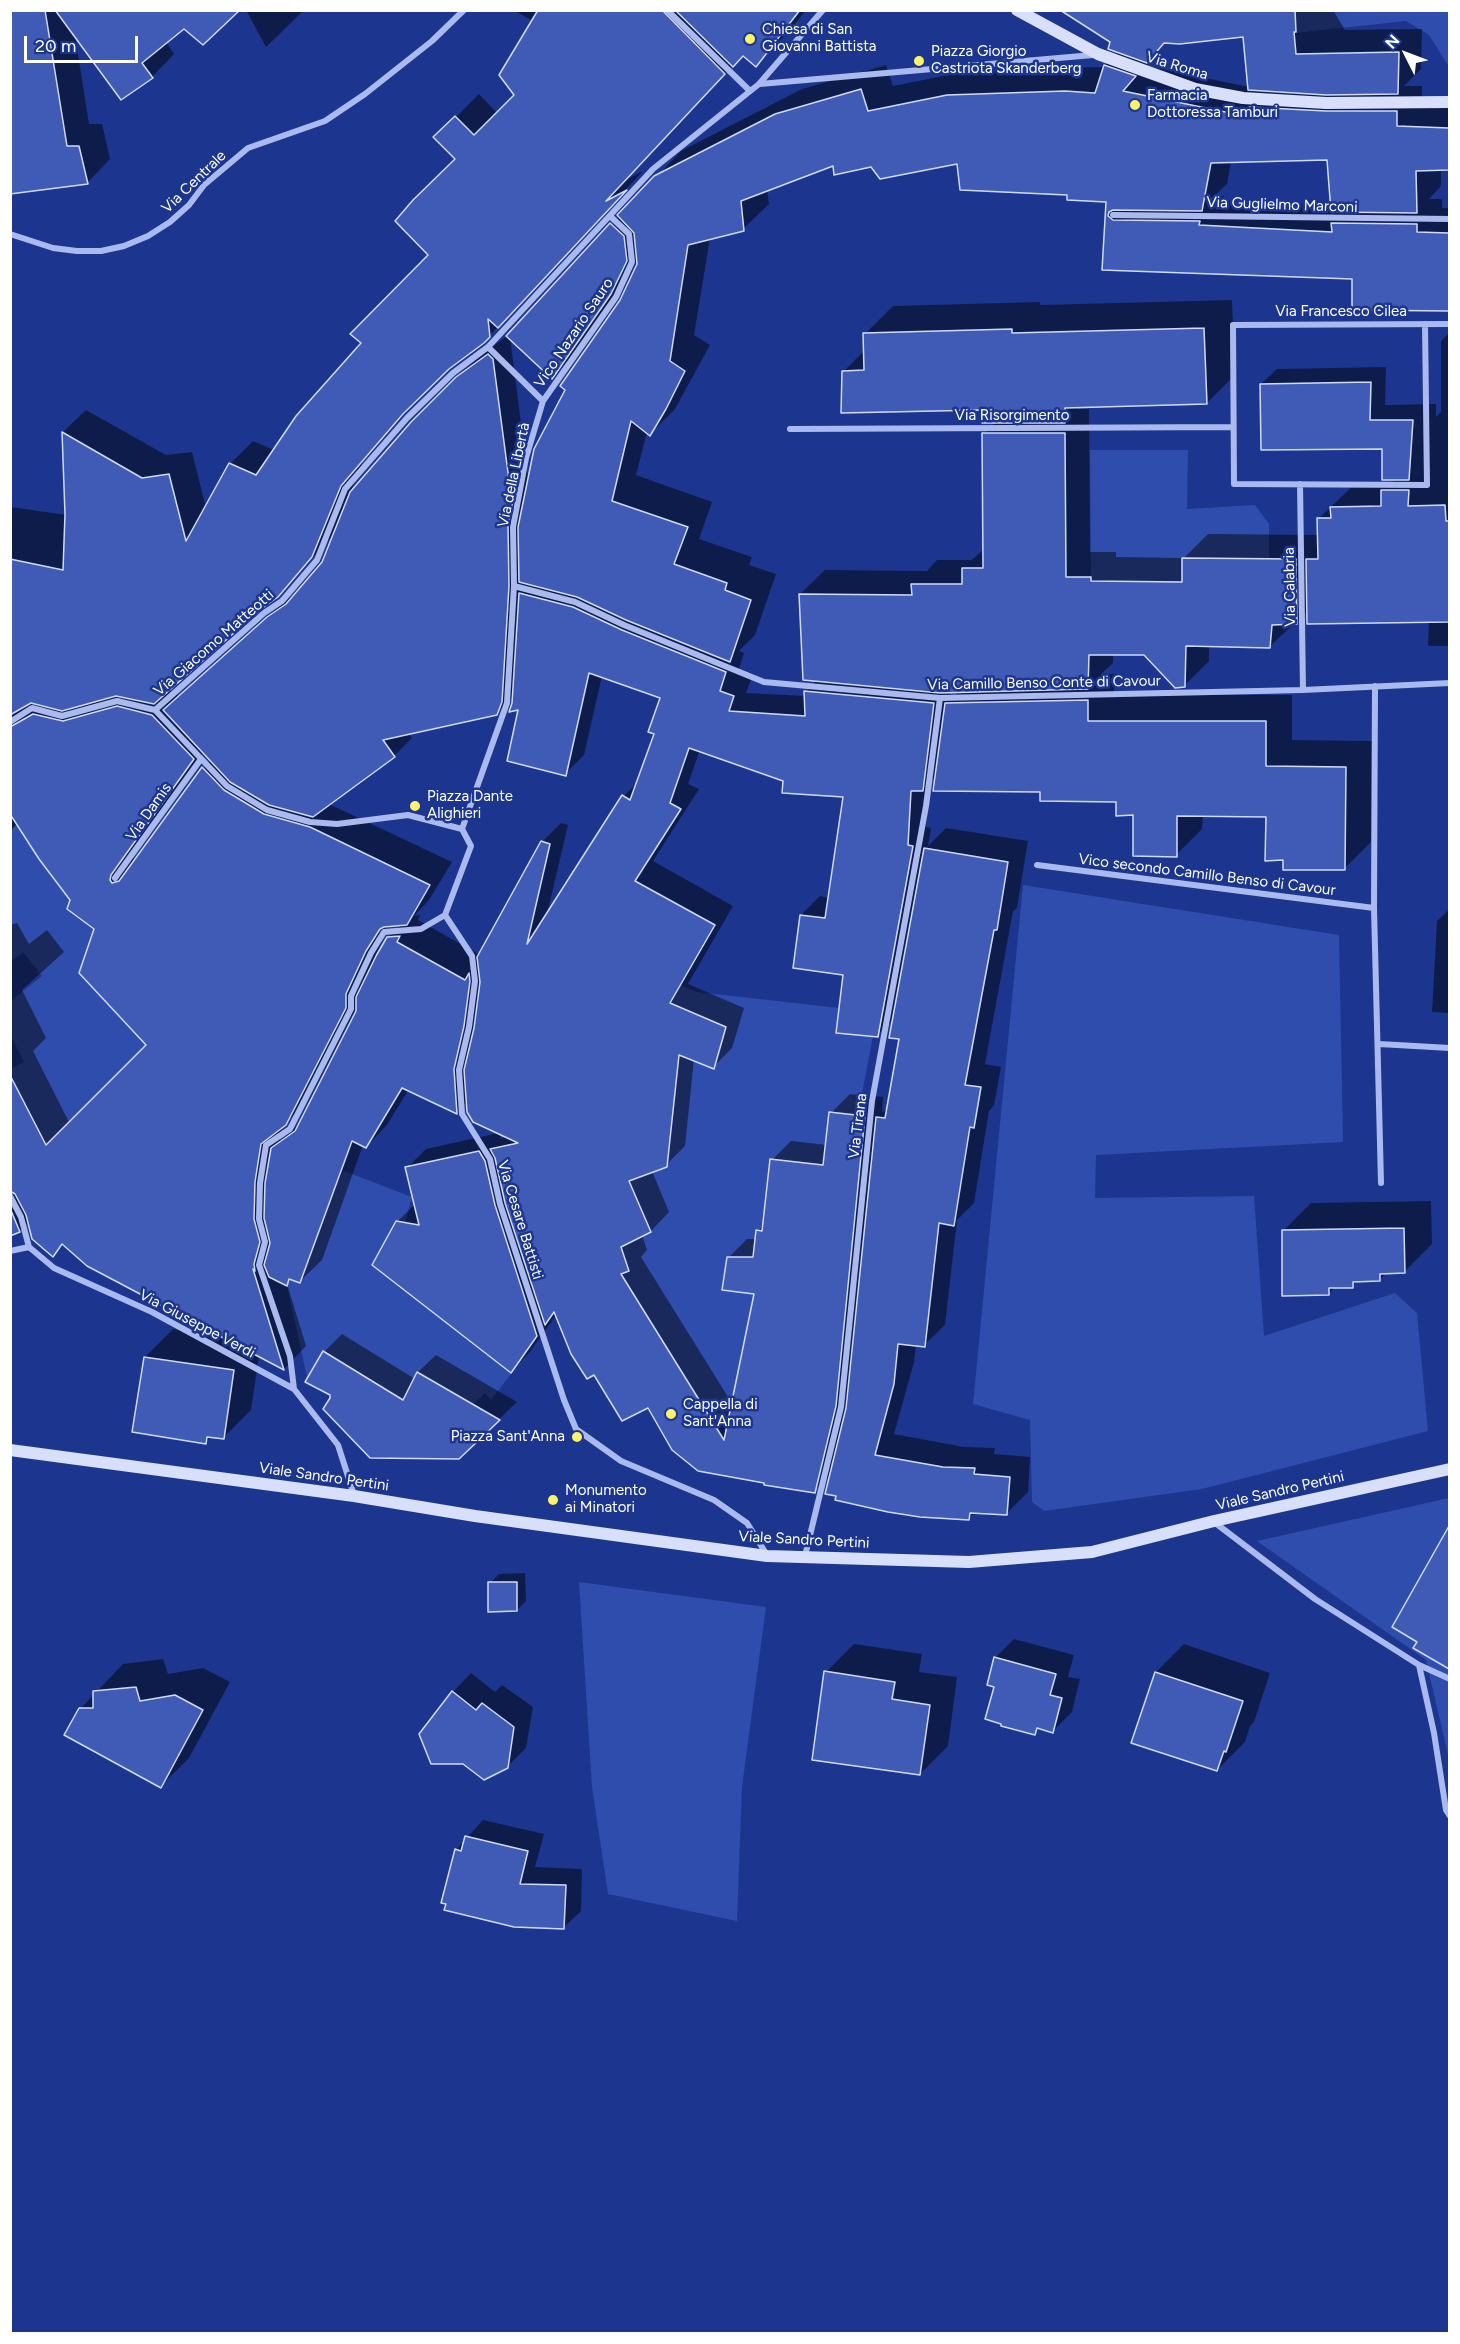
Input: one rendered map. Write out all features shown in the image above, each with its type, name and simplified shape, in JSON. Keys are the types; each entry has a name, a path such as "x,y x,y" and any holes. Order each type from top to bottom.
{"street":[{"name":"Via Centrale","path":"10,234 53,248 77,251 100,251 124,246 148,236 170,222 189,205 204,184 248,148 325,121 365,94 416,54 464,10"},
{"path":"667,10 750,91"},
{"name":"Via Giacomo Matteotti","path":"155,710 264,612 282,601 317,560 345,489 415,410 453,373 489,347 653,169 759,84 822,10"},
{"name":"Via Roma","path":"1017,10 1098,54 1195,89 1243,98 1326,103 1449,102"},
{"path":"759,84 1098,54"},
{"name":"Via Guglielmo Marconi","path":"1113,214 1449,219"},
{"name":"Vico Nazario Sauro","path":"543,401 616,297 632,262 629,234 610,216"},
{"path":"1233,427 1234,484 1427,485 1425,324"},
{"name":"Via Francesco Cilea","path":"1233,427 1233,325 1449,324"},
{"path":"489,347 543,401"},
{"name":"Via della Libertà","path":"462,829 507,703 513,586 513,527 526,458 543,401"},
{"name":"Via Risorgimento","path":"790,429 1233,427"},
{"name":"Via Calabria","path":"1300,484 1303,690"},
{"name":"Via Camillo Benso Conte di Cavour","path":"513,586 575,602 624,625 764,682 940,698 1303,690 1449,683"},
{"path":"1375,686 1374,908 1381,1183"},
{"name":"Via Tirana","path":"805,1556 841,1407 872,1101 926,806 940,698"},
{"path":"10,722 32,708 62,716 117,701 155,710 227,786 267,810 310,822 337,825 408,815 462,829 471,846 445,915 421,929 384,932 371,953 351,996 351,1009 290,1129 266,1145 260,1183 260,1219 265,1242 260,1265 290,1356 294,1389"},
{"name":"Via Damis","path":"115,878 201,759"},
{"name":"Vico secondo Camillo Benso di Cavour","path":"1037,865 1374,908"},
{"name":"Via Cesare Battisti","path":"445,915 472,956 475,981 469,1027 459,1070 462,1114 490,1159 500,1204 551,1353 564,1400 576,1429 621,1461 714,1500 747,1523 767,1556"},
{"path":"1379,1044 1449,1048"},
{"path":"10,1196 21,1217 29,1246 10,1251"},
{"name":"Via Giuseppe Verdi","path":"29,1246 54,1268 153,1312 294,1389 338,1445 354,1496"},
{"name":"Viale Sandro Pertini","path":"10,1450 354,1496 475,1516 767,1556 969,1562 1092,1552 1214,1521 1449,1469"},
{"path":"1214,1521 1315,1599 1419,1665 1449,1679"},
{"path":"1419,1665 1434,1733 1446,1810 1449,1815"}],"shaded area":[{"path":"1292,11 1449,11 1449,67 1429,35 1406,21 1294,33"},
{"path":"1090,450 1188,450 1187,509 1255,505 1269,524 1269,559 1182,558 1182,582 1091,581"},
{"path":"17,824 39,859 70,900 67,909 94,929 88,948 114,970 97,993 143,1042 168,1022 59,1157 40,1138 11,1074 11,1069 24,1062 11,1036 11,998 12,1000 42,976 23,952 11,961 10,831"},
{"path":"1023,885 1339,935 1343,1142 1096,1155 1095,1198 1254,1196 1264,1336 1395,1293 1417,1313 1428,1431 1202,1489 1044,1511 1032,1502 1030,1420 973,1404"},
{"path":"647,971 697,992 839,1008 873,1036 858,1115 829,1112 844,1240 756,1231 753,1257 727,1258 722,1290 771,1297 744,1342 733,1398 736,1432 721,1423 713,1436 689,1383 643,1309 610,1329 614,1277 629,1270 621,1247 651,1232 629,1181 667,1167 676,1054 714,1068 726,1027 668,1002"},
{"path":"344,1171 412,1197 405,1223 395,1221 372,1265 511,1374 491,1400 485,1393 442,1434 424,1420 443,1387 417,1372 401,1405 373,1381 323,1351 307,1377 287,1286 289,1279 300,1283 335,1187"},
{"path":"1449,1498 1449,1546 1436,1551 1392,1627 1417,1642 1413,1648 1449,1667 1449,1759 1426,1660 1257,1541"},
{"path":"579,1582 766,1607 742,1787 737,1921 608,1894 592,1787"}],"building":[{"path":"10,10 45,10 67,146 79,146 88,184 10,194"},
{"path":"55,10 240,10 203,45 184,29 142,63 153,78 121,100"},
{"path":"538,10 662,10 725,74 606,201 627,190 498,328 488,319 490,337 449,369 403,414 341,486 312,557 278,597 261,609 154,704 116,696 62,711 31,703 10,715 10,559 63,570 65,514 62,432 142,478 169,474 186,541 229,463 256,475 296,416 361,343 350,334 428,255 395,221 455,159 433,137 455,116 474,135 514,95 499,75"},
{"name":"Chiesa di San Giovanni Battista","path":"675,10 800,10 756,67 743,56 733,67"},
{"path":"1060,10 1295,10 1296,54 1399,52 1398,94 1326,95 1248,90 1243,37 1180,44 1164,43 1147,63 1108,49 1110,42"},
{"path":"1104,65 1136,76 1123,91 1250,117 1249,107 1326,111 1397,111 1397,126 1449,128 1449,170 1416,171 1417,213 1331,212 1327,160 1211,163 1202,211 1113,210 1108,216 1113,220 1200,221 1199,225 1332,232 1331,223 1417,224 1417,232 1449,233 1449,311 1352,310 1352,279 1102,270 1106,202 1067,200 1067,195 960,190 957,164 880,179 871,167 834,175 833,166 741,201 744,231 688,245 670,361 685,371 650,436 631,421 612,501 688,527 674,564 727,583 725,590 751,600 730,662 626,620 577,597 519,582 518,527 534,449 565,390 560,386 620,300 637,264 634,233 617,215 654,176 775,114 861,89 868,111 947,95 1065,91 1095,93"},
{"path":"610,223 624,236 627,261 611,294 552,379 506,336"},
{"path":"1204,328 1207,404 1065,408 1065,423 982,423 982,410 841,413 842,371 864,370 863,333 1012,329 1012,333"},
{"path":"488,354 493,359 511,495 516,485 508,526 509,586 502,702 497,715 383,740 395,757 313,817 269,805 230,782 163,710 267,617 286,604 322,562 350,492 411,422 456,377"},
{"path":"1371,382 1370,420 1413,420 1409,480 1382,480 1382,449 1261,450 1260,384"},
{"path":"982,433 1065,433 1066,577 1091,577 1091,581 1182,582 1182,558 1296,559 1297,624 1272,625 1270,648 1186,646 1185,687 1175,688 1144,655 1089,655 1088,689 940,693 803,680 799,594 912,595 911,584 962,584 962,568 983,568"},
{"path":"1381,490 1409,490 1408,506 1445,505 1446,521 1449,521 1449,622 1307,624 1306,559 1318,559 1317,518 1331,518 1330,507 1381,506"},
{"path":"519,593 573,607 622,630 726,672 720,691 734,696 729,711 805,716 804,691 934,703 923,791 911,791 908,845 913,846 878,1037 836,1033 843,975 793,968 800,915 825,918 843,797 782,793 783,781 689,748 670,803 681,809 635,881 715,925 670,1003 726,1027 714,1069 679,1055 667,1167 629,1181 651,1232 621,1247 629,1271 621,1274 724,1440 754,1294 722,1290 727,1257 753,1257 756,1230 762,1231 770,1159 823,1165 829,1112 865,1116 836,1406 815,1493 698,1471 672,1450 648,1408 622,1421 594,1375 587,1379 571,1354 554,1312 545,1325 505,1203 495,1158 490,1149 518,1143 473,1122 467,1112 464,1070 474,1028 480,982 477,957 541,841 550,844 527,944 622,795 630,800 654,734 648,732 660,698 589,673 566,776 507,761 518,710 509,712 512,703"},
{"path":"1088,700 1088,721 1266,721 1266,766 1346,767 1345,870 1283,870 1283,860 1265,861 1266,817 1177,816 1177,857 1133,856 1133,815 1116,816 1116,802 1040,801 1040,792 933,791 945,703"},
{"path":"117,706 152,715 194,759 111,875 112,883 119,881 202,767 224,790 264,814 310,827 430,885 407,925 380,929 366,951 346,994 346,1008 286,1125 261,1144 255,1182 254,1219 260,1242 254,1264 255,1271 253,1269 284,1370 87,1266 62,1244 53,1257 32,1239 26,1215 15,1194 10,1191 10,1075 46,1145 146,1045 79,973 94,929 67,909 70,900 39,859 10,814 10,727 33,714 63,721"},
{"path":"924,848 1008,862 997,930 994,930 965,1085 981,1087 974,1128 970,1127 954,1226 939,1223 925,1347 898,1344 894,1384 875,1455 943,1467 975,1468 974,1474 1010,1477 1007,1515 970,1513 969,1520 920,1517 888,1512 835,1500 836,1496 825,1494 846,1408 876,1117 885,1118 899,1039 889,1038"},
{"path":"400,936 397,942 465,980 469,973 464,1026 454,1069 457,1114 402,1088 366,1148 352,1141 300,1283 289,1279 287,1286 269,1277 264,1265 270,1243 264,1218 265,1183 271,1148 295,1131 356,1011 356,997 376,956 387,937"},
{"path":"479,1151 485,1161 495,1205 537,1336 511,1373 372,1265 396,1221 419,1225 405,1167"},
{"path":"10,1208 20,1232 10,1236"},
{"path":"1404,1228 1405,1273 1380,1274 1380,1281 1353,1282 1353,1288 1329,1288 1329,1295 1282,1296 1282,1230"},
{"path":"323,1351 403,1400 417,1372 500,1420 459,1459 370,1458 323,1409 330,1395 305,1382"},
{"path":"144,1357 234,1370 224,1439 207,1437 206,1444 132,1432"},
{"path":"1449,1526 1449,1669 1413,1648 1417,1642 1392,1627"},
{"path":"488,1582 517,1582 517,1611 488,1612"},
{"path":"994,1657 1056,1674 1050,1695 1062,1698 1053,1733 1037,1728 1035,1735 985,1719 994,1687 987,1685"},
{"path":"824,1671 895,1682 892,1699 930,1705 920,1775 812,1760"},
{"path":"1155,1672 1243,1701 1226,1752 1224,1751 1217,1771 1131,1743"},
{"path":"136,1687 140,1701 175,1695 203,1710 161,1788 64,1735 79,1708 93,1708 93,1691"},
{"path":"452,1691 476,1710 482,1703 514,1727 508,1768 484,1780 463,1764 431,1764 419,1734"},
{"path":"465,1836 528,1851 520,1884 566,1885 564,1929 514,1927 444,1910 446,1904 441,1903 455,1849 461,1851"}],"place":[{"name":"Chiesa di San Giovanni Battista","path":"750,39"},
{"name":"Piazza Giorgio Castriota Skanderberg","path":"919,61"},
{"name":"Farmacia Dottoressa Tamburi","path":"1135,105"},
{"name":"Piazza Dante Alighieri","path":"415,806"},
{"name":"Cappella di Sant'Anna","path":"671,1414"},
{"name":"Piazza Sant'Anna","path":"577,1437"},
{"name":"Monumento ai Minatori","path":"553,1500"}]}
